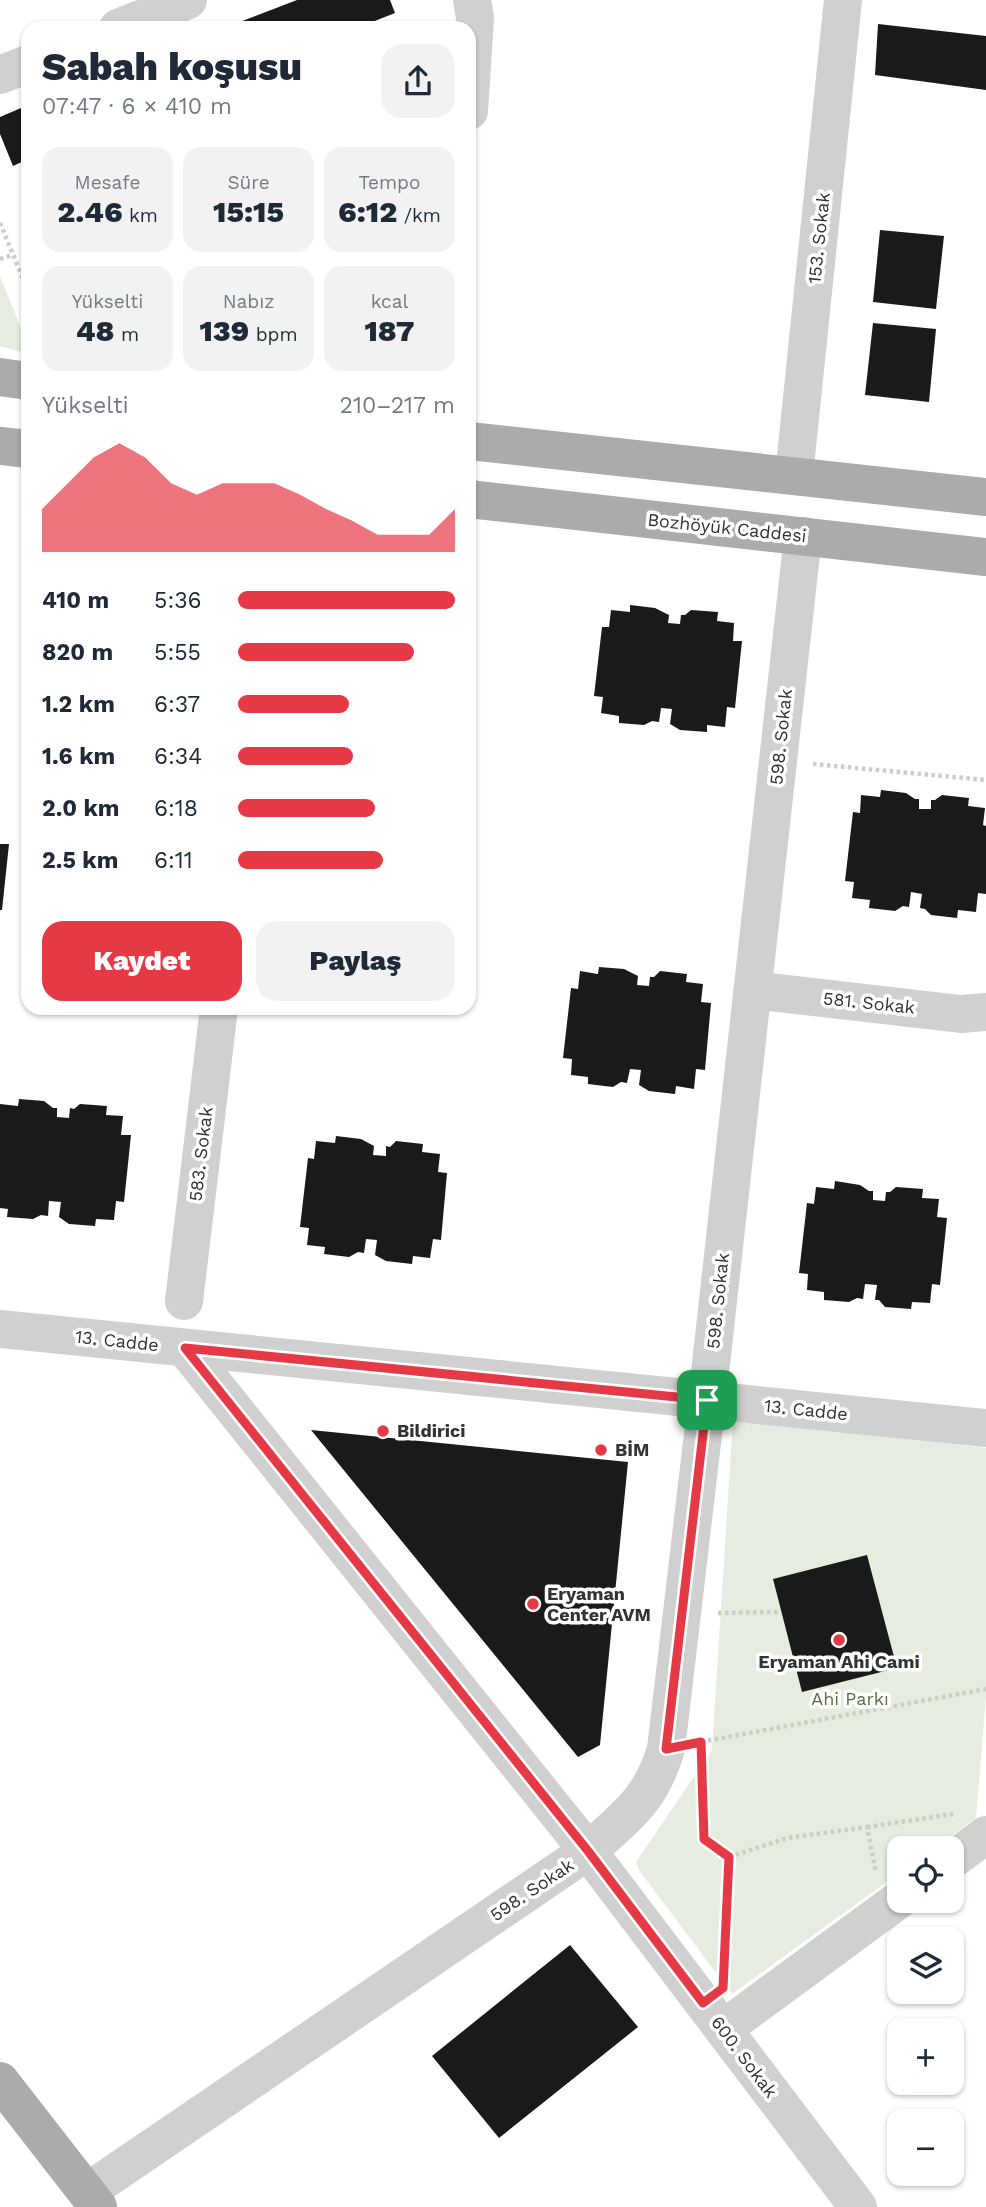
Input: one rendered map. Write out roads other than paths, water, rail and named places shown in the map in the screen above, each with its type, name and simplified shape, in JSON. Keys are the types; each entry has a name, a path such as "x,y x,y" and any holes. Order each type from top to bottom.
{"main road":[{"path":"0,377 21,380"},
{"path":"476,442 986,497"},
{"path":"0,446 21,448"},
{"name":"Bozhöyük Caddesi","path":"476,500 986,557"},
{"path":"0,2081 93,2200"}],"street":[{"path":"136,21 188,0"},
{"path":"472,0 475,21"},
{"name":"153. Sokak","path":"794,476 843,0"},
{"path":"0,75 21,67"},
{"name":"598. Sokak","path":"93,2200 588,1851 636,1808 655,1780 684,1753 682,1614 803,536"},
{"name":"581. Sokak","path":"752,990 961,1014 986,1012"},
{"name":"583. Sokak","path":"184,1301 218,1015"},
{"name":"13. Cadde","path":"0,1329 986,1428"},
{"name":"600. Sokak","path":"185,1348 588,1851 858,2207"},
{"path":"964,1851 986,1835"},
{"path":"713,2016 887,1908"}],"place":[{"name":"Bildirici","path":"383,1431"},
{"name":"BİM","path":"601,1450"},
{"name":"Eryaman Center AVM","path":"533,1604"},
{"name":"Eryaman Ahi Cami","path":"839,1640"}],"park label":[{"name":"Ahi Parkı","path":"850,1699"}]}
